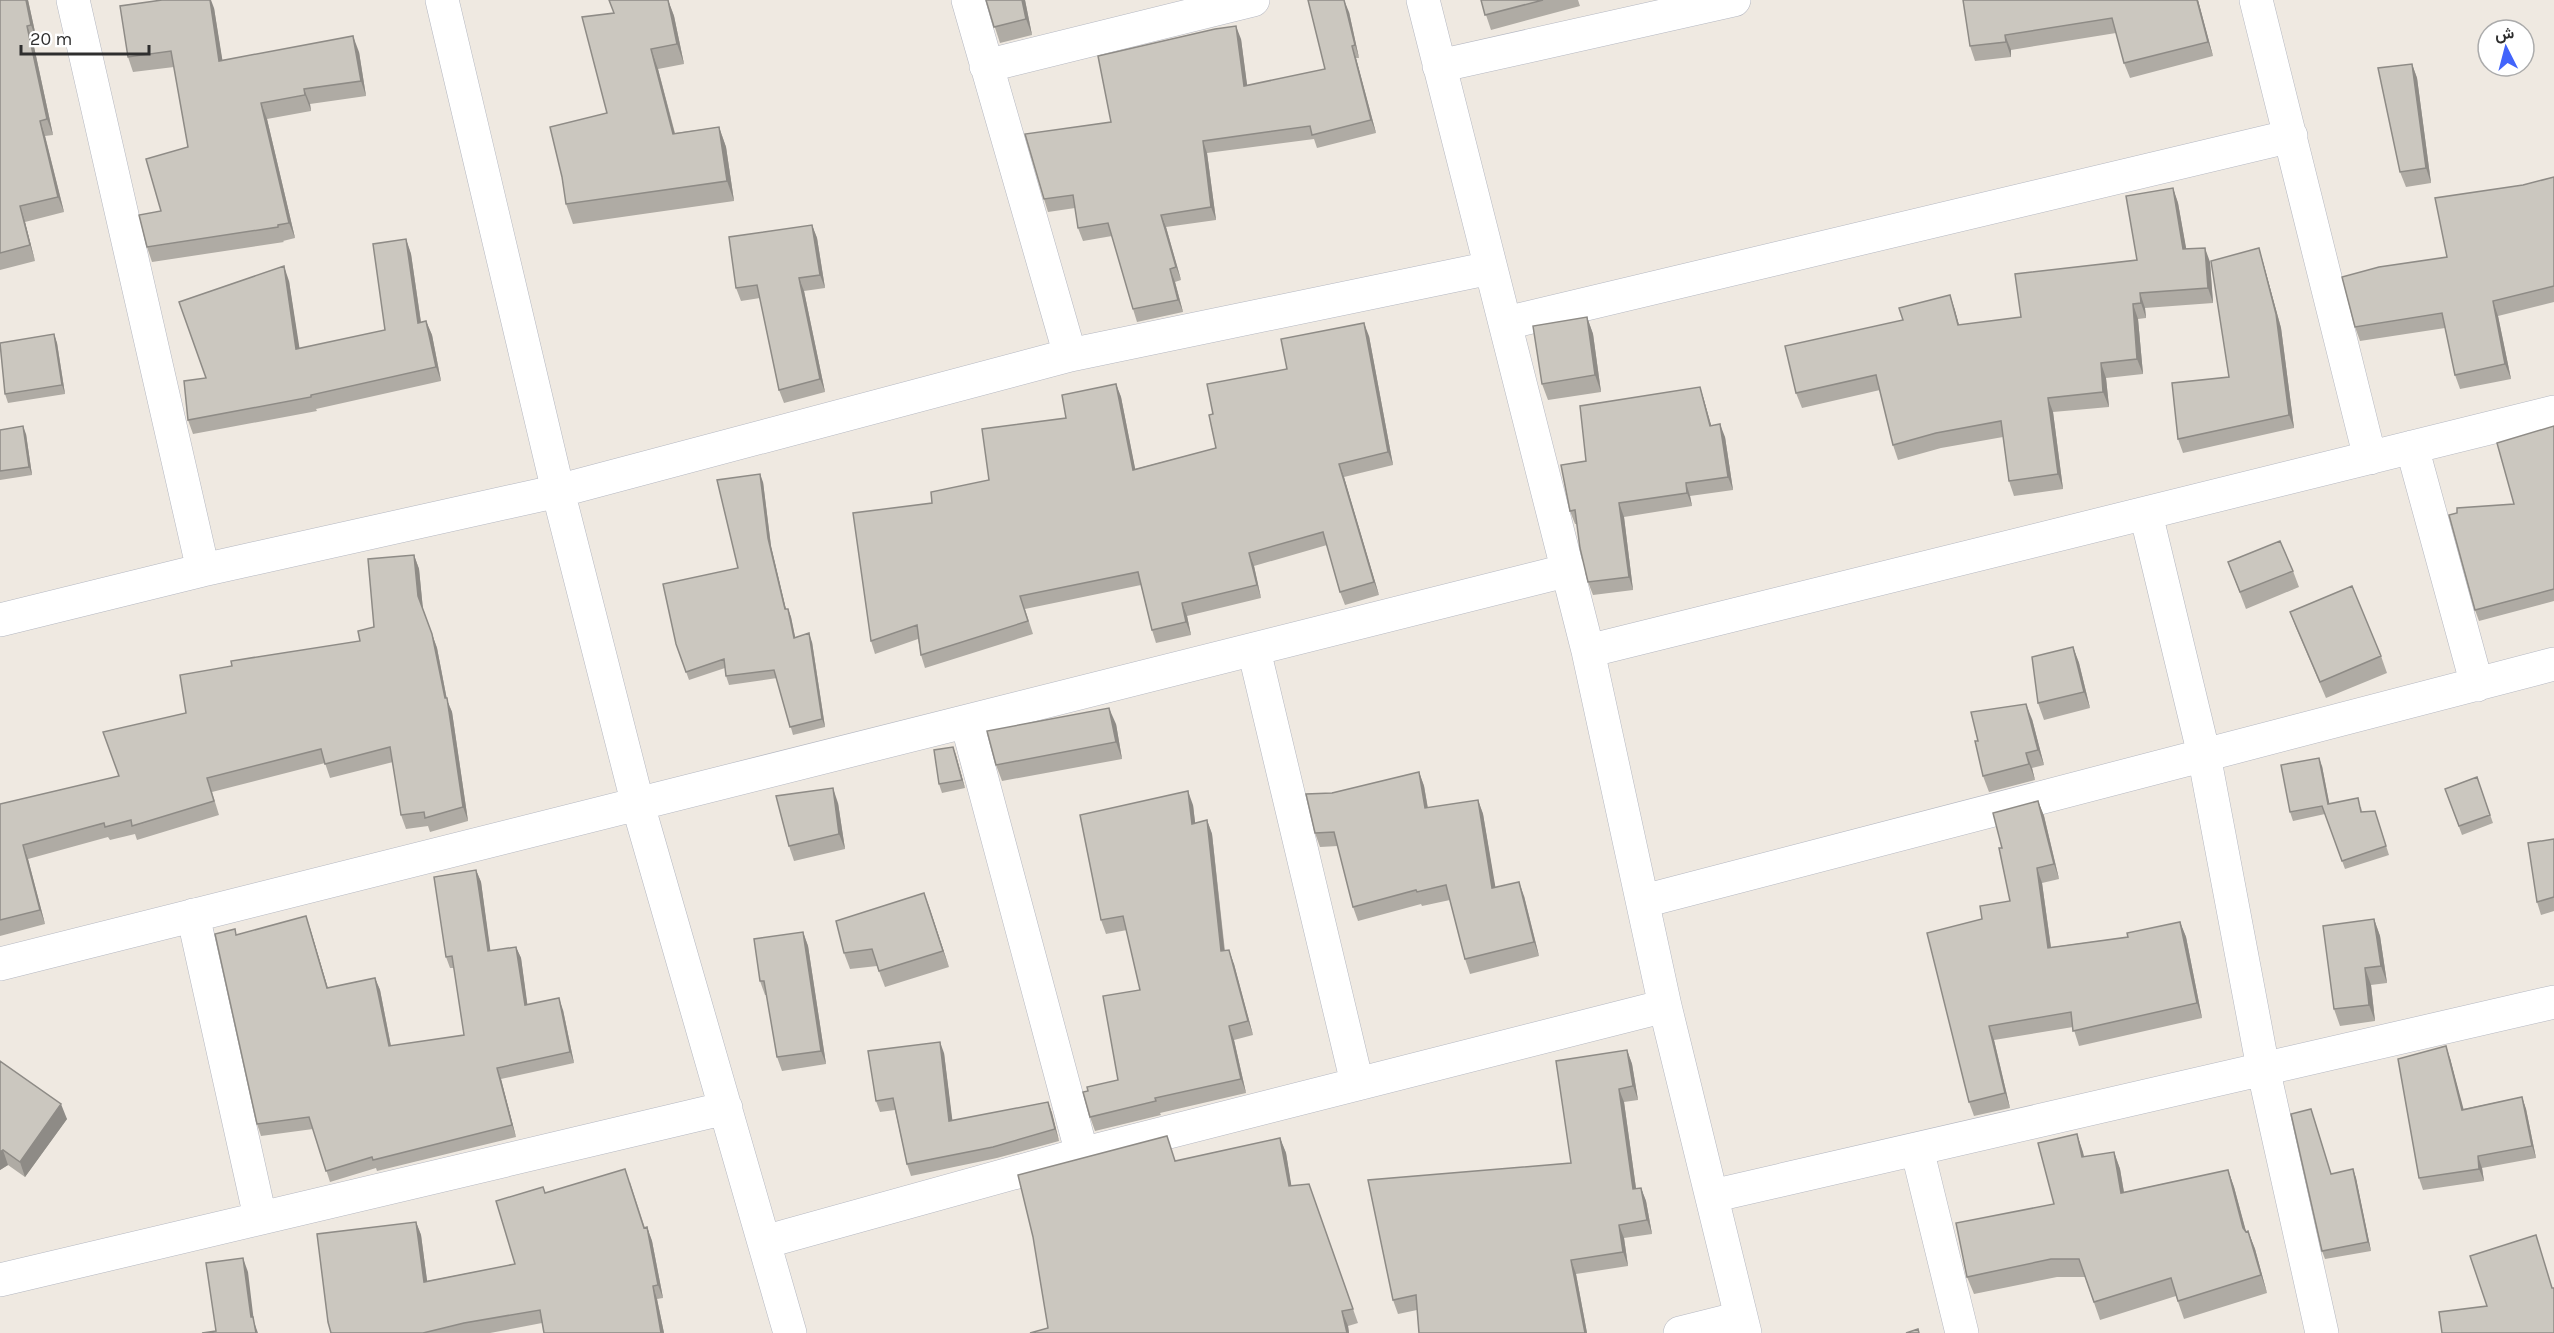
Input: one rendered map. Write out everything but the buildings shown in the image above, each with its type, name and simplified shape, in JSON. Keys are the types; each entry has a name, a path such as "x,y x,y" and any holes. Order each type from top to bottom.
{"street":[{"path":"73,0 203,570"},
{"path":"442,0 558,491 638,805 790,1333"},
{"path":"968,0 1070,355"},
{"path":"986,66 1253,0"},
{"path":"1423,0 1569,570 1644,901 1665,1006 1742,1325 1680,1333"},
{"path":"1439,66 1734,0"},
{"path":"2256,0 2370,458"},
{"path":"1506,323 2291,136"},
{"path":"0,620 203,570 558,491 1070,355 1490,268"},
{"path":"1588,651 2554,412"},
{"path":"2412,447 2477,685"},
{"path":"2146,514 2204,755 2263,1068 2322,1333"},
{"path":"0,964 1569,570"},
{"path":"1254,650 1357,1083"},
{"path":"1644,901 2554,664"},
{"path":"967,723 1082,1154"},
{"path":"193,915 260,1217"},
{"path":"1712,1196 2554,1002"},
{"path":"764,1242 1082,1154 1665,1006"},
{"path":"0,1280 726,1108"},
{"path":"1917,1149 1962,1333"}]}
